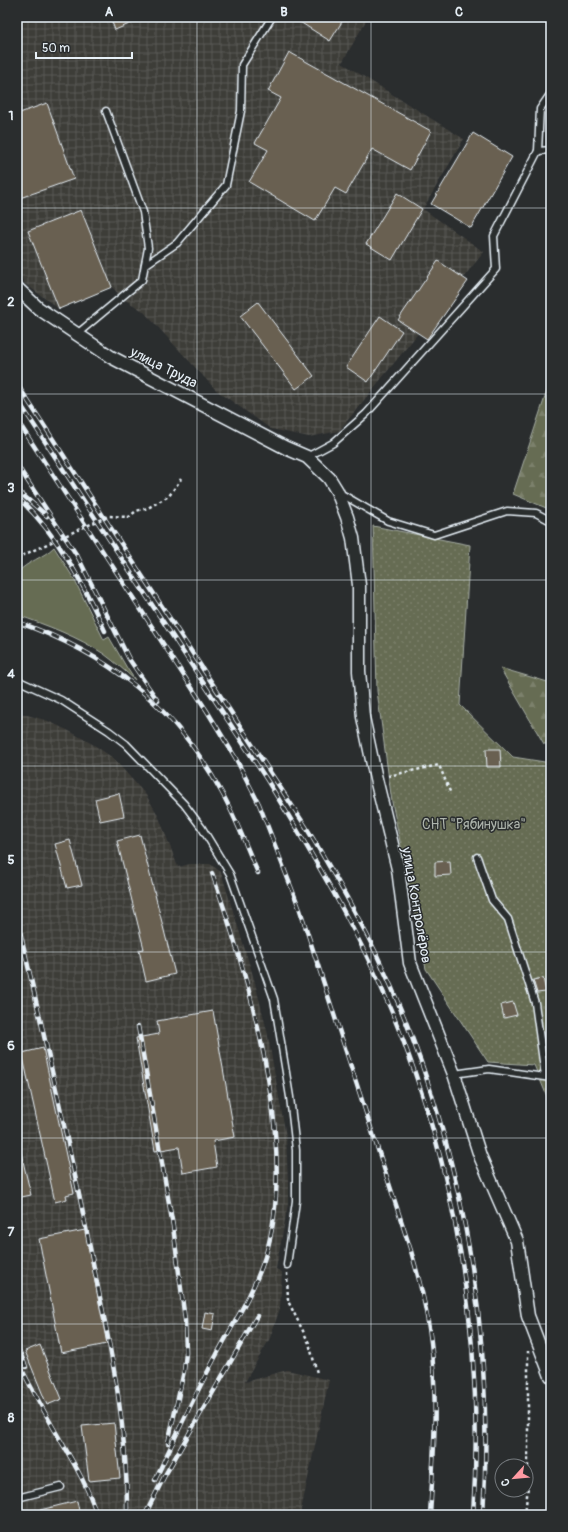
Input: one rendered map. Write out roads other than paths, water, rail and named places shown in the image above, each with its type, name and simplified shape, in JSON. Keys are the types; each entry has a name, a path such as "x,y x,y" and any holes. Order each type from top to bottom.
{"street":[{"name":"улица Труда","path":"17,288 38,308 111,357 286,448 307,457"},
{"name":"улица Контролёров","path":"307,457 329,478 337,491 347,517 359,585 360,693 368,745 398,869 410,963 454,1074 480,1156 517,1241 528,1316 551,1376"}],"lane":[{"path":"145,266 177,244 226,185 241,112 242,65 272,17"},
{"path":"307,457 333,443 366,414 496,269 494,236 538,151 540,109 551,92"},
{"path":"77,334 142,280 148,248 143,212 106,111"},
{"path":"538,151 551,150"},
{"path":"337,491 388,521 434,535 507,511 536,513 551,521"},
{"path":"17,680 61,700 109,731 126,744 184,804 202,828 230,874 274,999 290,1097 296,1150 296,1201 287,1265"},
{"path":"454,1074 489,1069 548,1077 535,1003 508,919 492,900 477,857"},
{"path":"17,1498 61,1487"}],"railway":[{"path":"17,384 306,827 342,888 367,935 404,1017 429,1085 449,1155 465,1226 476,1298 483,1370 485,1443 483,1515"},
{"path":"17,399 267,780 334,893 364,951 391,1010 414,1070 433,1132 449,1194 461,1258 470,1322 475,1386 476,1451 473,1515"},
{"path":"17,420 207,711 235,757 259,804 300,910 419,1279 432,1350 435,1402 430,1515"},
{"path":"17,465 78,557 129,659 158,701"},
{"path":"17,490 47,516"},
{"path":"17,497 32,511 57,543 78,577 105,631"},
{"path":"17,622 50,635 81,650 110,667 161,709 183,734 204,762 227,803 258,873"},
{"path":"155,1480 200,1386 255,1283 265,1257 274,1214 277,1166 273,1115 266,1064 241,962 212,873"},
{"path":"17,918 58,1095 113,1363 125,1453 127,1515"},
{"path":"138,1026 173,1226 185,1320 186,1353 184,1371 168,1443"},
{"path":"145,1515 164,1477 257,1316"},
{"path":"17,1345 26,1367"},
{"path":"17,1360 75,1466 97,1515"}],"park label":[{"name":"СНТ \"Рябинушка\"","path":"474,824"}]}
